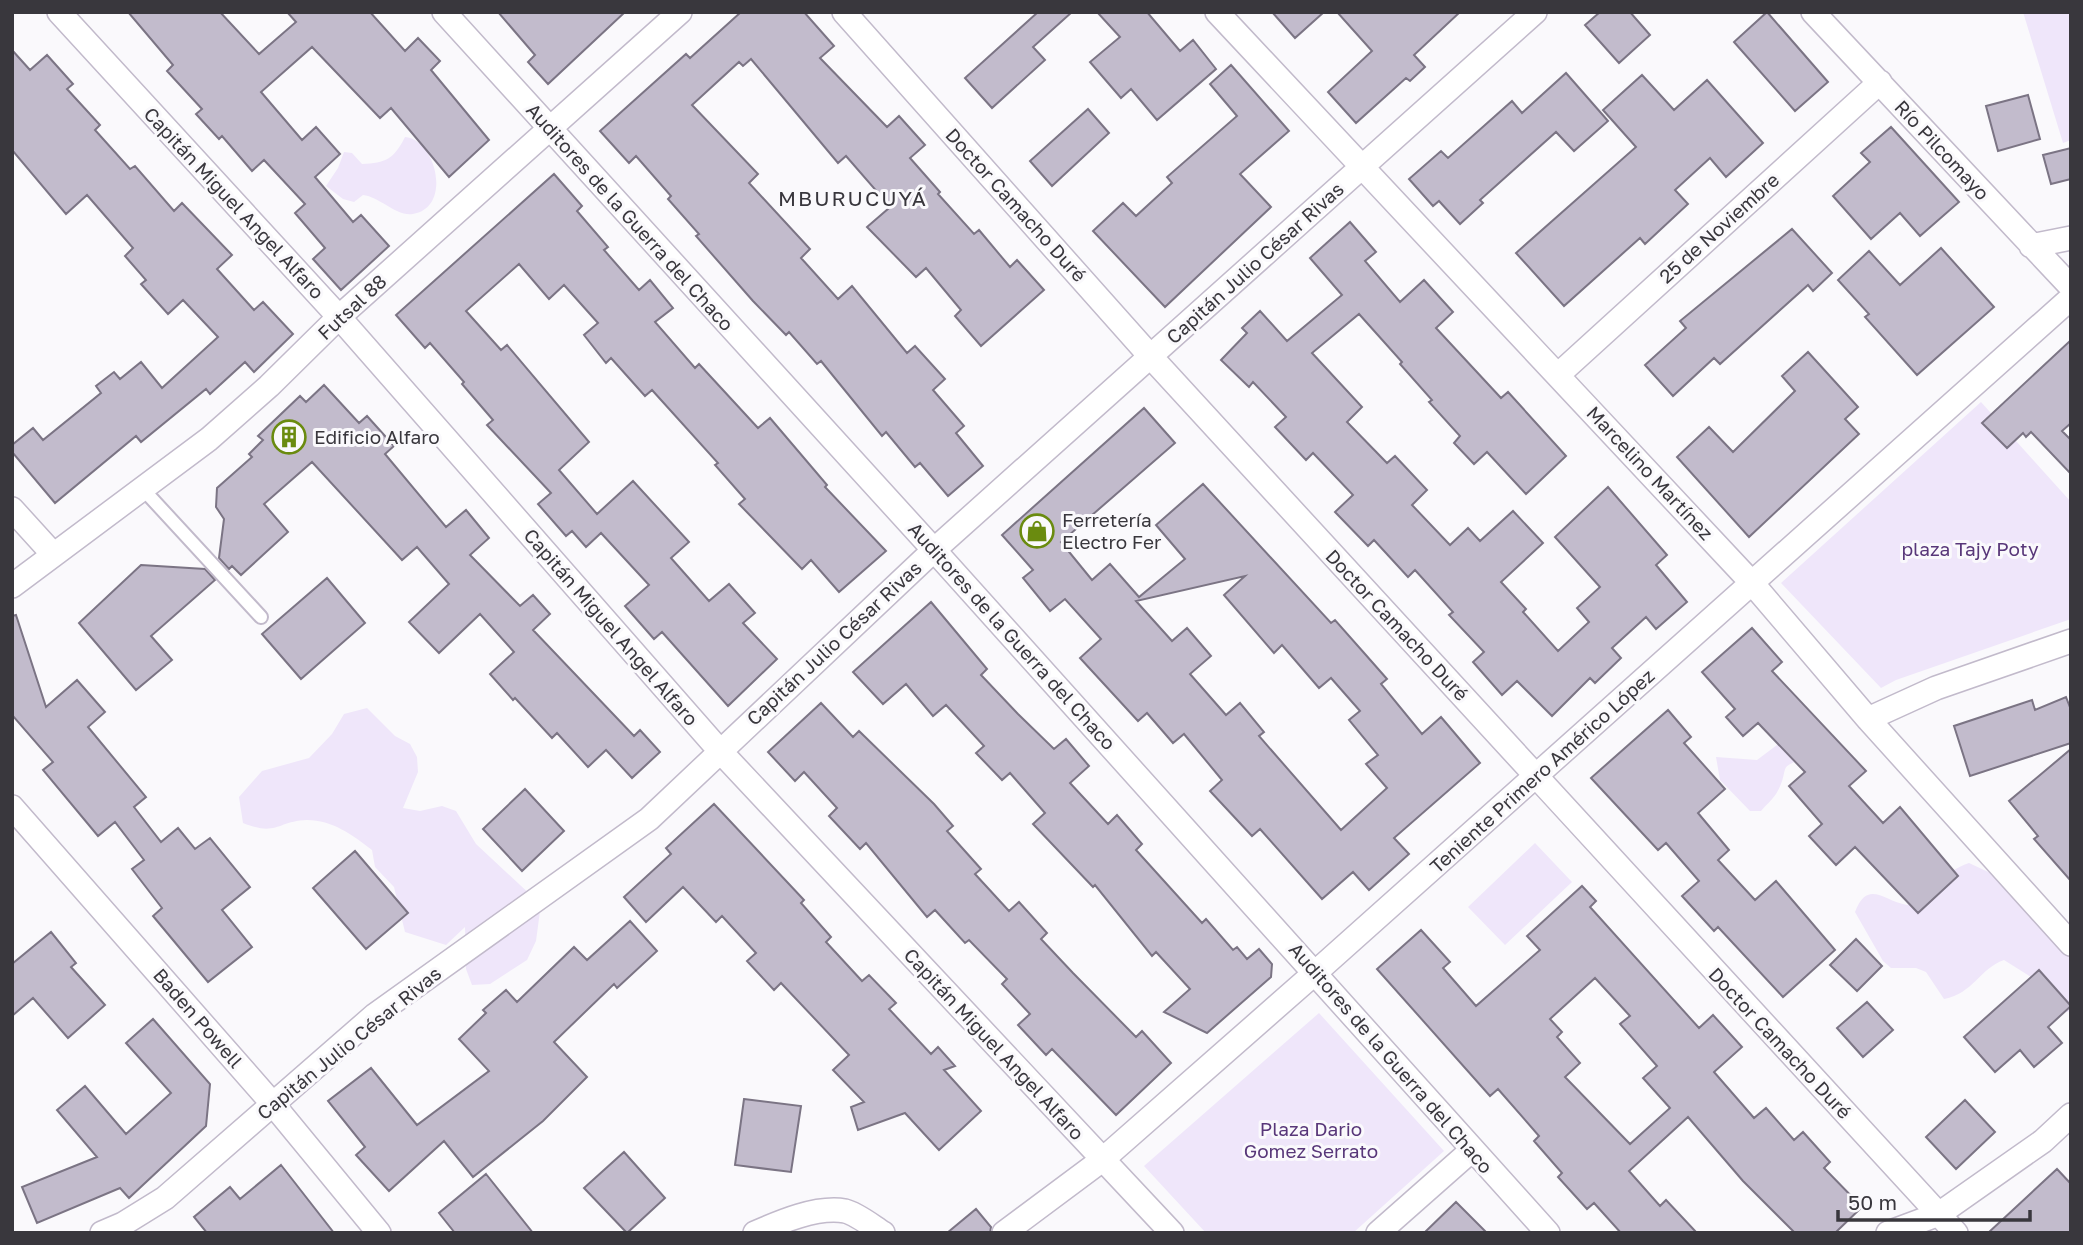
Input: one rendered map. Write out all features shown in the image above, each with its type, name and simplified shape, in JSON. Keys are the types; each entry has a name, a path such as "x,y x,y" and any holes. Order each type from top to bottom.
{"street":[{"name":"Capitán Miguel Angel Alfaro","path":"59,12 339,317 720,751 1172,1233"},
{"name":"Auditores de la Guerra del Chaco","path":"444,12 1316,972 1548,1233"},
{"name":"Futsal 88","path":"12,586 52,553 209,439 339,317 680,12"},
{"name":"Doctor Camacho Duré","path":"844,12 1151,357 1956,1233"},
{"name":"Marcelino Martínez","path":"1217,12 1363,164 1752,583 1868,719 2071,944"},
{"name":"Capitán Julio César Rivas","path":"102,1233 123,1224 165,1198 205,1167 272,1103 424,979 592,863 649,819 934,550 1535,12"},
{"name":"Río Pilcomayo","path":"1813,12 2071,287"},
{"name":"25 de Noviembre","path":"1559,374 1880,82"},
{"path":"2031,247 2071,238"},
{"name":"Teniente Primero Américo López","path":"1004,1233 1102,1160 1537,777 2071,298"},
{"path":"12,509 52,553"},
{"path":"1868,719 1936,688 2071,642"},
{"name":"Baden Powell","path":"12,807 272,1103 379,1233"},
{"path":"1888,1233 1939,1214 2043,1140 2071,1115"},
{"path":"1378,1233 1472,1150"},
{"path":"755,1233 781,1222 818,1213 846,1211 876,1229"}],"lane":[{"path":"142,488 261,617"}],"green space":[{"path":"2023,12 2071,12 2071,140 2063,143"},
{"path":"405,137 416,141 425,149 436,174 433,200 425,209 413,214 401,213 363,195 354,202 343,199 326,186 338,168 344,152 352,153 362,164 377,162 393,155"},
{"name":"plaza Tajy Poty","path":"1981,402 2071,502 2071,619 1896,680 1881,688 1781,583"},
{"path":"367,708 395,736 410,744 417,757 418,772 403,808 420,811 442,806 456,811 476,844 534,898 540,911 536,941 527,960 490,984 472,985 466,969 465,927 446,945 405,932 394,887 375,867 372,850 350,834 325,823 307,820 263,829 243,823 239,797 262,771 309,758 332,734 344,714"},
{"path":"1793,733 1816,757 1788,765 1773,798 1761,811 1750,811 1720,780 1716,757 1757,760"},
{"path":"1535,843 1572,882 1505,945 1468,907"},
{"path":"1969,863 1999,877 2035,920 2071,940 2071,1009 2068,1012 2056,1013 2031,977 2004,960 1988,969 1963,992 1944,999 1926,972 1916,968 1891,968 1883,961 1855,912 1865,896 1877,895 1907,905 1951,872"},
{"name":"Plaza Dario Gomez Serrato","path":"1319,1013 1444,1151 1353,1233 1206,1233 1144,1166"}],"building":[{"path":"128,12 220,12 259,54 296,22 287,12 370,12 405,51 418,38 440,61 431,70 489,140 449,177 391,108 380,118 312,47 261,92 302,140 316,127 340,154 315,177 353,222 361,215 389,246 341,290 313,259 325,248 295,213 305,204 264,160 252,171 222,136 219,139 196,114 202,109 167,71 173,65"},
{"path":"498,12 625,12 548,84 528,62 535,55"},
{"path":"741,12 804,12 834,46 820,58 887,127 899,116 925,145 910,158 940,192 938,194 974,234 979,230 1010,267 1017,260 1044,290 981,346 955,316 961,310 926,268 916,277 867,227 889,208 880,195 846,156 838,163 751,59 743,66 739,62 692,105 758,174 749,183 810,249 801,258 838,299 852,286 907,353 915,346 945,379 933,390 964,426 956,433 983,466 948,496 920,463 915,467 886,432 882,436 821,361 817,364 789,332 786,335 753,301 696,236 699,234 668,199 671,196 636,156 629,163 600,131 686,54 690,58"},
{"path":"1038,12 1072,12 1033,47 1045,60 992,108 965,78"},
{"path":"1097,12 1147,12 1180,51 1193,40 1216,69 1157,120 1131,89 1121,98 1090,62 1120,37"},
{"path":"1272,12 1324,12 1295,38"},
{"path":"1337,12 1460,12 1414,55 1425,67 1410,81 1406,78 1356,123 1328,92 1372,51"},
{"path":"1600,12 1630,12 1650,35 1619,63 1585,25"},
{"path":"1767,12 1828,82 1795,111 1734,42"},
{"path":"12,50 30,70 47,55 73,84 67,89 100,125 95,130 130,169 135,166 174,211 182,203 232,255 217,269 254,310 263,302 293,334 254,372 245,362 210,394 206,389 141,442 136,436 55,503 12,452 12,445 33,428 43,440 101,393 96,386 114,372 120,379 141,362 162,388 218,337 183,300 168,314 141,284 146,280 125,256 133,248 87,195 66,214 12,150"},
{"path":"1231,65 1289,131 1240,174 1271,207 1165,307 1093,231 1123,203 1136,216 1172,183 1167,177 1237,116 1210,84"},
{"path":"1566,73 1608,121 1574,151 1556,132 1480,200 1483,203 1460,224 1439,201 1433,206 1409,179 1441,151 1448,158 1512,101 1522,113"},
{"path":"1642,75 1674,110 1707,80 1763,143 1726,177 1710,158 1675,190 1688,204 1645,244 1640,238 1564,306 1516,253 1636,147 1603,110"},
{"path":"2028,95 2040,139 1998,151 1986,106"},
{"path":"1088,109 1109,133 1052,186 1030,161"},
{"path":"1891,127 1959,202 1920,236 1900,213 1871,239 1833,196 1870,162 1861,153"},
{"path":"2071,148 2071,179 2051,184 2043,155"},
{"path":"554,174 582,206 577,211 608,247 604,250 639,290 650,280 673,308 655,322 695,368 699,364 758,428 770,418 827,485 825,487 886,551 839,592 811,560 802,569 739,504 745,499 715,465 718,463 652,390 645,396 611,358 606,363 584,335 598,323 564,285 549,299 519,264 466,311 501,350 507,345 589,442 559,470 597,514 633,481 689,542 671,558 709,601 729,584 755,613 743,623 777,659 728,706 662,632 654,639 625,606 649,585 601,533 586,547 572,531 566,536 538,504 551,493 487,425 493,420 462,384 464,382 430,343 425,348 396,315"},
{"path":"1350,222 1376,252 1365,261 1400,302 1424,280 1453,312 1436,328 1501,398 1508,392 1566,456 1526,494 1487,452 1474,464 1454,443 1460,436 1429,402 1432,400 1400,364 1402,362 1359,314 1312,353 1362,407 1347,422 1387,463 1395,456 1427,490 1412,505 1450,545 1468,528 1480,541 1513,511 1543,543 1501,582 1526,609 1523,612 1558,651 1589,622 1577,608 1600,587 1555,537 1608,487 1667,555 1656,565 1687,602 1656,629 1646,617 1612,648 1621,658 1595,683 1590,678 1552,716 1517,681 1502,695 1473,662 1484,652 1449,615 1453,612 1415,570 1408,577 1374,540 1368,546 1335,512 1353,495 1313,453 1306,460 1275,427 1286,417 1253,382 1249,387 1221,360 1247,333 1242,328 1260,311 1287,341 1342,295 1310,258"},
{"path":"1792,229 1832,273 1813,291 1808,285 1720,364 1714,358 1673,396 1645,365 1686,328 1680,321"},
{"path":"1941,248 1994,307 1917,375 1865,317 1869,314 1838,280 1869,251 1900,285"},
{"path":"2071,340 2071,423 2062,431 2071,440 2071,474 2031,432 2026,437 2023,433 2007,448 1982,423"},
{"path":"1808,352 1858,407 1845,419 1859,434 1749,537 1677,457 1709,427 1733,452 1795,391 1782,376"},
{"path":"324,385 359,423 367,416 394,446 385,454 446,527 466,510 489,538 470,555 520,606 533,595 550,614 533,630 634,736 640,730 660,752 632,778 606,750 588,767 557,733 552,738 515,698 513,700 490,674 514,652 480,614 439,653 409,622 449,584 417,547 402,560 312,462 264,504 288,532 241,575 232,566 229,569 219,558 224,519 216,507 217,488 252,457 249,454 263,440 258,436 300,396 306,402"},
{"path":"1144,408 1175,443 1061,542 1092,580 1110,564 1139,597 1185,559 1156,525 1203,484 1331,623 1335,620 1387,679 1381,684 1422,734 1441,717 1480,763 1394,838 1409,854 1369,890 1353,872 1322,899 1260,829 1252,836 1210,791 1222,780 1184,734 1173,743 1147,713 1138,721 1080,658 1101,639 1065,599 1050,611 1023,578 1033,570 1002,535","holes":["1245,576 1224,595 1274,653 1282,645 1319,688 1331,678 1360,711 1349,720 1378,755 1366,764 1387,788 1341,830 1259,736 1264,732 1240,703 1226,715 1190,674 1211,656 1187,628 1172,641 1136,601"]},
{"path":"141,565 205,569 215,580 151,636 172,660 136,690 79,623"},
{"path":"327,578 365,623 301,679 262,634"},
{"path":"931,602 987,669 981,675 1018,714 1054,749 1066,739 1089,766 1070,783 1108,824 1117,815 1142,844 1136,850 1202,923 1206,919 1233,950 1237,947 1247,959 1259,949 1272,964 1271,977 1207,1033 1164,1012 1190,989 1156,952 1152,956 1095,885 1093,887 1033,824 1045,813 1010,773 1002,780 976,753 984,746 946,705 933,716 906,684 883,704 853,672"},
{"path":"16,615 46,707 77,680 105,712 88,727 146,797 134,807 161,842 178,828 195,849 210,838 250,887 222,910 252,947 208,982 153,916 162,908 132,869 144,860 115,822 98,836 43,770 53,762 12,715 12,616"},
{"path":"1752,628 1782,662 1772,671 1866,771 1849,786 1883,823 1900,807 1958,876 1918,913 1855,847 1836,865 1809,836 1822,824 1789,786 1805,772 1758,723 1743,736 1726,717 1735,709 1702,672"},
{"path":"2066,697 2071,710 2071,743 1970,776 1954,726 2032,700 2035,710"},
{"path":"821,703 853,737 859,731 934,804 953,826 947,831 981,869 975,874 1009,911 1019,902 1047,933 1041,939 1073,973 1136,1037 1142,1031 1171,1063 1116,1115 1052,1049 1046,1055 1018,1025 1030,1014 1002,984 1007,979 969,940 965,943 935,910 927,917 866,843 860,849 829,816 837,808 804,772 795,781 768,752"},
{"path":"1668,710 1691,737 1684,743 1725,789 1698,813 1729,850 1718,860 1755,900 1776,881 1835,950 1783,997 1718,927 1714,931 1682,896 1699,881 1666,843 1658,850 1591,778"},
{"path":"2071,749 2071,881 2034,839 2038,836 2009,801"},
{"path":"525,789 564,831 522,871 483,829"},
{"path":"714,804 804,900 801,903 831,937 826,942 862,981 869,975 896,1003 889,1009 931,1054 938,1047 955,1066 944,1070 981,1111 939,1150 905,1113 858,1130 851,1107 864,1102 833,1070 849,1055 781,983 774,990 747,961 756,953 722,916 716,922 683,887 646,922 624,897 671,854 666,848"},
{"path":"355,851 408,913 366,949 313,888"},
{"path":"1582,886 1596,901 1590,907 1699,1028 1713,1015 1742,1047 1714,1072 1754,1118 1766,1108 1794,1140 1803,1132 1830,1162 1824,1168 1862,1207 1835,1233 1795,1233 1743,1181 1688,1117 1629,1171 1660,1206 1666,1200 1697,1233 1621,1233 1594,1203 1587,1209 1558,1177 1562,1173 1534,1141 1539,1136 1498,1089 1490,1096 1377,969 1421,930 1450,962 1443,968 1476,1006 1540,950 1527,936","holes":["1595,978 1630,1016 1620,1024 1657,1066 1643,1078 1670,1108 1630,1144 1565,1077 1580,1063 1557,1037 1562,1032 1550,1019"]},
{"path":"630,921 657,951 617,988 614,984 554,1042 587,1077 543,1121 473,1177 444,1141 389,1191 356,1155 365,1147 328,1101 371,1068 417,1125 489,1071 459,1039 486,1013 483,1010 506,990 517,1002 574,947 587,960"},
{"path":"51,932 76,963 71,967 105,1005 68,1038 33,998 12,1016 12,964"},
{"path":"1856,939 1882,966 1857,991 1830,965"},
{"path":"2039,970 2071,1006 2048,1027 2062,1043 2034,1067 2020,1050 1995,1072 1964,1037"},
{"path":"1867,1002 1893,1030 1863,1057 1837,1028"},
{"path":"153,1019 210,1084 206,1126 129,1198 120,1188 37,1223 22,1187 97,1157 57,1110 85,1086 126,1134 171,1093 126,1043"},
{"path":"744,1099 801,1106 791,1172 735,1165"},
{"path":"1965,1100 1995,1132 1956,1169 1926,1137"},
{"path":"624,1152 665,1198 627,1233 584,1188"},
{"path":"281,1165 334,1233 207,1233 194,1217 230,1187 240,1199"},
{"path":"2057,1169 2071,1184 2071,1233 1988,1233"},
{"path":"486,1174 533,1233 455,1233 439,1213"},
{"path":"1456,1202 1487,1233 1424,1233"},
{"path":"976,1209 991,1227 990,1233 947,1233"}],"place":[{"name":"Edificio Alfaro","path":"289,437"},
{"name":"Ferretería Electro Fer","path":"1037,531"}],"district":[{"name":"MBURUCUYÁ","path":"853,199"}]}
